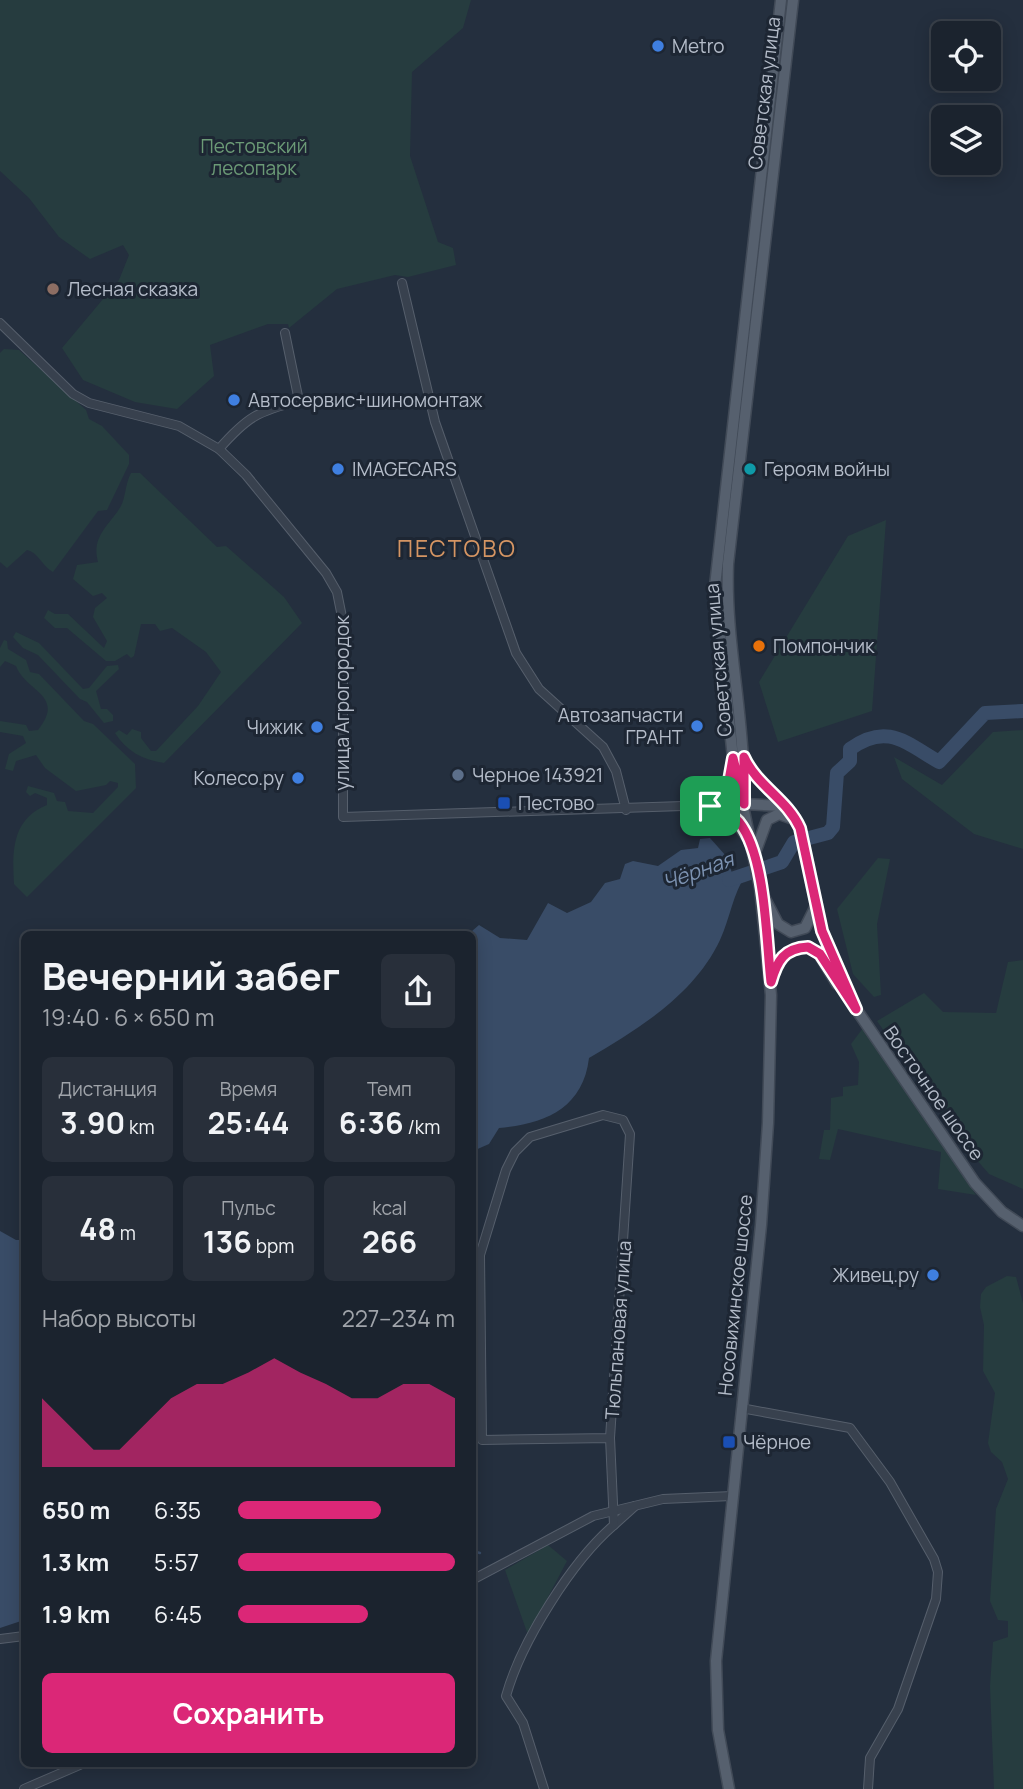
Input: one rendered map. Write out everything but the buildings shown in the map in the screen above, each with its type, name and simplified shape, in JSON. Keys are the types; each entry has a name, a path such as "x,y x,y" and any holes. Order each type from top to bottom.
{"main road":[{"name":"Советская улица","path":"744,804 716,609 716,562 781,0"},
{"name":"Советская улица","path":"738,757 728,608 728,564 793,0"},
{"path":"738,757 728,786 710,806 724,810 738,821 754,856"},
{"name":"Восточное шоссе","path":"738,757 786,807 800,829 816,905 829,949 856,1009 975,1183 1002,1212 1023,1226"},
{"path":"744,804 786,807"},
{"name":"Носовихинское шоссе","path":"729,1789 718,1730 716,1683 732,1496 765,1182 771,982 760,888 744,804"},
{"path":"754,856 763,826 772,816 786,815 800,829"},
{"path":"760,888 778,924 791,932 805,928 816,905"},
{"path":"771,982 781,957 790,950 808,947 820,954 856,1009"}],"street":[{"path":"402,282 435,422 516,653 539,689 603,747 616,771 626,810"},
{"name":"улица Агрогородок","path":"0,323 73,394 89,403 180,426 219,449 246,475 326,573 337,592 343,622 343,817 626,810 744,804"},
{"path":"219,449 237,428 262,410 299,401 285,333"},
{"name":"Тюльпановая улица","path":"610,1438 482,1440 480,1255 506,1171 515,1152 530,1137 603,1115 623,1120 630,1134 614,1414 610,1438 614,1525"},
{"path":"741,1408 850,1428 890,1482 934,1559 938,1572 936,1599 898,1709 870,1758 868,1789"},
{"path":"476,1578 578,1522 612,1510 676,1498 732,1496"},
{"path":"544,1789 523,1723 506,1696 519,1659 570,1573 585,1553 637,1504"},
{"path":"0,1639 21,1636"},
{"path":"24,1789 75,1767"}],"green space":[{"name":"Пестовский лесопарк","path":"0,0 471,0 463,28 412,72 410,156 438,242 453,248 456,265 408,277 395,275 337,289 289,328 288,324 268,324 210,345 214,376 177,409 135,402 83,380 62,348 119,280 129,255 123,245 90,259 59,237 29,198 0,171"},
{"path":"4,349 19,350 86,410 89,419 102,426 129,455 129,464 107,510 98,511 53,572 35,554 27,550 7,568 0,562 0,353"},
{"path":"131,473 140,473 217,547 226,546 284,597 302,623 164,763 136,754 124,745 115,733 119,730 127,735 132,729 141,732 141,738 151,751 156,751 198,706 221,672 206,652 172,628 160,631 155,624 141,624 134,656 131,658 127,654 115,661 106,661 67,628 55,628 44,618 48,610 55,614 68,614 104,648 107,641 93,617 95,608 107,598 102,593 93,596 73,579 77,565 98,562 96,553 99,538 121,506"},
{"path":"886,520 872,711 778,742 759,682 848,536"},
{"path":"16,632 39,643 83,689 89,688 107,666 118,665 119,669 96,691 101,709 107,709 113,715 113,721 104,723 87,702 80,699 38,655 23,648 13,637"},
{"path":"4,640 7,641 8,649 26,660 30,672 39,674 84,721 93,724 135,764 136,788 27,897 14,884 14,848 21,827 27,819 47,805 47,798 35,793 30,796 26,792 28,786 54,793 57,801 65,802 68,811 93,813 118,787 118,783 110,781 106,785 76,791 45,768 36,755 16,761 13,771 5,769 9,754 26,743 23,736 0,732 0,721 26,725 29,731 38,730 48,709 46,701 16,666 5,661 0,667 0,648"},
{"path":"1023,730 1023,849 974,834 902,779 894,757 942,785 993,732"},
{"path":"878,858 890,859 877,924 881,995 874,997 853,974 837,909"},
{"path":"1023,960 1023,1189 989,1174 963,1144 877,1021 924,993 943,1012 996,1013 1008,962"},
{"path":"863,1028 976,1195 938,1189 941,1152 838,1129 830,1160 819,1159 824,1130 830,1130 831,1098 843,1096 843,1087 858,1085 859,1062 851,1044"},
{"path":"1007,1276 1016,1277 1023,1303 1023,1789 994,1789 990,1686 993,1642 1008,1637 1008,1621 998,1620 990,1601 996,1509 1008,1479 1002,1462 991,1452 988,1443 995,1393 983,1371 984,1325 980,1307 981,1294 986,1287"},
{"path":"548,1545 567,1561 528,1635 505,1570"}],"water":[{"path":"710,838 726,856 732,873 738,871 746,874 720,940 709,960 681,994 664,1008 589,1058 579,1090 559,1111 531,1123 499,1128 489,1144 476,1150 476,931 472,931 479,925 500,938 527,940 548,903 567,913 591,902 605,883 620,879 625,864 633,861 658,866 681,850 698,848 700,839"},
{"path":"0,1231 21,1240 21,1621 0,1628"}],"waterway":[{"name":"Чёрная","path":"729,880 782,862 794,842 828,833 833,827 837,773 850,761 850,749 863,741 875,737 896,738 939,762 985,713 1023,711"},
{"path":"476,1552 480,1553"}],"place":[{"name":"Metro","path":"658,46"},
{"name":"Лесная сказка","path":"53,289"},
{"name":"Автосервис+шиномонтаж","path":"234,400"},
{"name":"IMAGECARS","path":"338,469"},
{"name":"Героям войны","path":"750,469"},
{"name":"Помпончик","path":"759,646"},
{"name":"Автозапчасти ГРАНТ","path":"697,726"},
{"name":"Чижик","path":"317,727"},
{"name":"Черное 143921","path":"458,775"},
{"name":"Колесо.ру","path":"298,778"},
{"name":"Пестово","path":"504,803"},
{"name":"Живец.ру","path":"933,1275"},
{"name":"Чёрное","path":"729,1442"}],"district":[{"name":"ПЕСТОВО","path":"457,549"}],"route":[{"path":"744,757 760,782 792,813 800,828 822,931 856,1009 846,999 820,954 808,947 790,950 781,957 771,982 754,856 738,821 724,810 710,806 728,786 733,758 744,804 744,757"}]}
